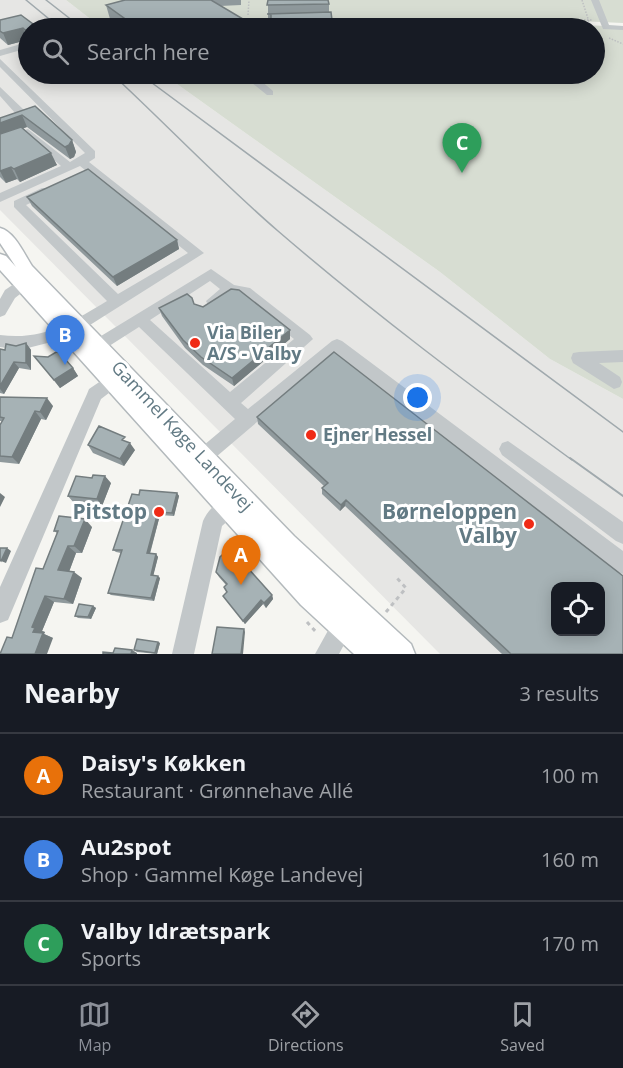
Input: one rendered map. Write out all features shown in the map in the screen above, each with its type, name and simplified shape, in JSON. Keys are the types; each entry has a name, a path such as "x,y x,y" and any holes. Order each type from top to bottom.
{"main road":[{"name":"Gammel Køge Landevej","path":"0,233 27,281"},
{"name":"Gammel Køge Landevej","path":"0,260 27,281 234,502 310,596 374,654"},
{"name":"Gammel Køge Landevej","path":"234,502 285,545 401,654"}],"street":[{"path":"197,0 232,18"},
{"path":"596,0 602,18"},
{"path":"605,25 606,27 623,28"},
{"path":"0,43 4,52"},
{"path":"0,62 18,80"},
{"path":"0,341 21,344 72,329 197,253 70,166 48,130 43,105 22,84"},
{"path":"259,84 270,93"},
{"path":"0,90 15,112"},
{"path":"0,110 15,112 43,105"},
{"path":"0,143 28,132 48,130 92,153 89,158 2,194"},
{"path":"70,166 71,179 18,204 117,302"},
{"path":"91,349 126,325 140,319 211,274 230,290 245,292 305,339 229,403"},
{"path":"0,310 10,294 27,281"},
{"path":"203,308 230,290"},
{"path":"140,319 248,420"},
{"path":"197,462 337,345 623,564"},
{"path":"614,382 579,358 623,356"},
{"path":"0,612 94,394 117,377"},
{"path":"508,449 623,534"},
{"path":"183,654 213,521 234,502"},
{"path":"326,654 343,626"}],"path":[{"path":"249,0 249,18"},
{"path":"373,628 406,588 395,576"}],"shaded area":[{"path":"0,0 66,0 89,18 18,18 18,84 177,84 440,272 550,359 623,399 623,654 440,654 0,210"},
{"path":"66,0 623,0 623,23 605,22 605,18 89,18"},
{"path":"605,26 623,27 623,399 550,359 440,272 177,84 605,84"}],"building":[{"path":"125,0 211,0 241,18 124,18 106,5"},
{"path":"268,0 328,0 329,4 267,5"},
{"path":"331,12 332,18 271,18 271,14 267,14"},
{"path":"21,15 25,18 18,18 18,29 3,33 0,31 0,20"},
{"path":"35,106 72,140 69,145 65,147 22,115 0,123 0,118"},
{"path":"21,127 51,153 14,169 11,167 0,171 0,134"},
{"path":"88,169 177,240 113,277 27,197"},
{"path":"231,289 239,290 290,330 232,378 201,357 183,340 159,308 187,294 192,298 194,304 203,307"},
{"path":"26,343 26,363 14,362 0,386 0,349 5,350 6,344 16,346"},
{"path":"58,351 73,368 54,380 34,356 48,357"},
{"path":"334,352 623,576 623,654 511,654 346,500 341,505 322,488 328,483 257,417"},
{"path":"0,397 47,398 40,412 35,411 12,457 0,456 0,425 4,418 0,417"},
{"path":"99,426 125,437 122,440 130,443 120,459 88,445"},
{"path":"93,475 105,476 97,499 68,496 76,476 92,478"},
{"path":"140,490 177,493 172,513 158,512 147,553 156,554 151,575 158,576 151,598 108,593 122,550 113,550 132,494 139,495"},
{"path":"59,516 85,519 74,546 68,546 58,570 74,572 64,599 45,596 32,627 35,628 33,632 43,633 35,654 0,654 7,637 12,638 36,568 43,569 58,531 54,531"},
{"path":"0,548 7,548 1,561 0,560"},
{"path":"230,548 272,595 264,603 261,600 243,621 223,596 227,592 224,587 227,584 216,572 220,557"},
{"path":"79,604 93,606 88,617 75,616"},
{"path":"217,627 244,629 241,654 212,654"},
{"path":"137,639 158,642 155,653 134,650"},
{"path":"115,648 132,650 131,654 103,654 103,652 113,653"}],"tram line":[{"path":"26,0 48,18"},
{"path":"46,0 69,18"},
{"path":"122,84 235,193 278,231 423,348 572,460"},
{"path":"153,84 623,432"},
{"path":"570,458 623,496"}],"place":[{"name":"Valby Idrætspark","path":"462,173"},
{"name":"Via Biler A/S - Valby","path":"195,343"},
{"name":"Au2spot","path":"65,365"},
{"name":"Ejner Hessel","path":"311,435"},
{"name":"Pitstop","path":"159,512"},
{"name":"Børneloppen Valby","path":"529,524"},
{"name":"Daisy's Køkken","path":"241,585"}]}
